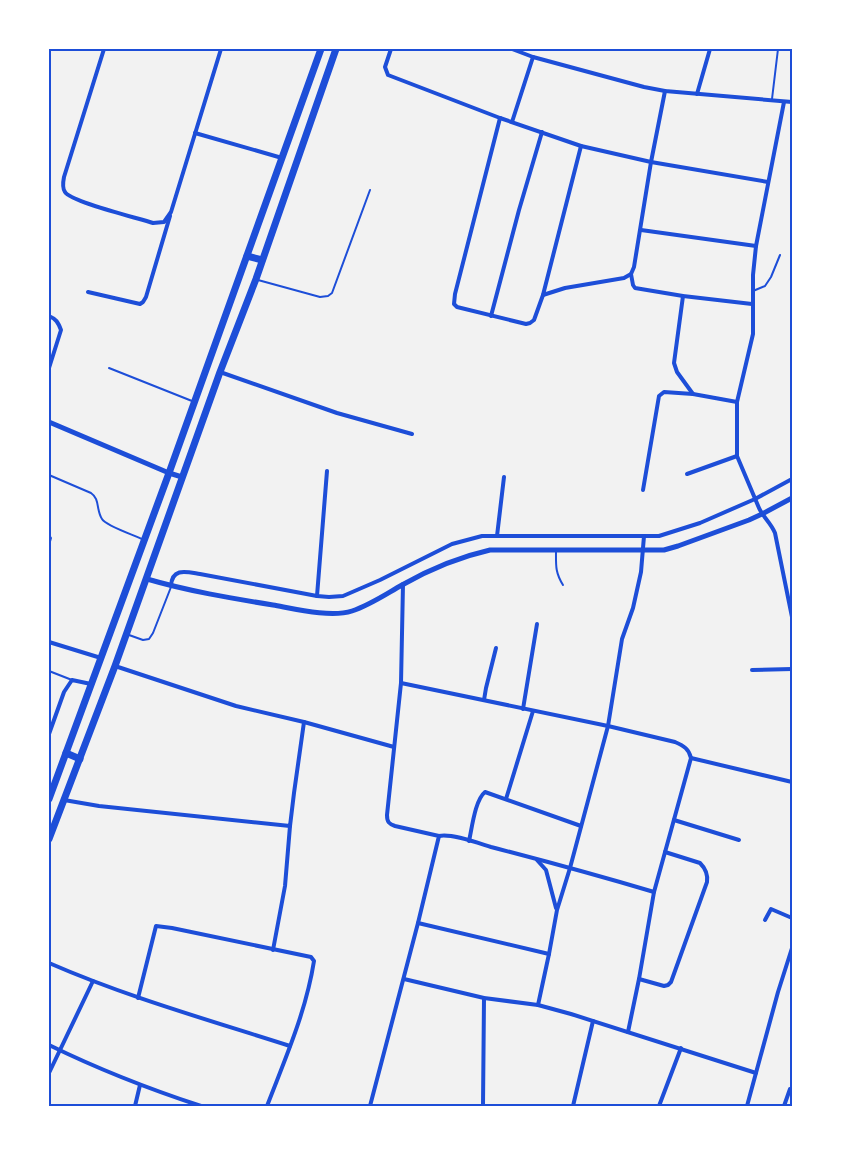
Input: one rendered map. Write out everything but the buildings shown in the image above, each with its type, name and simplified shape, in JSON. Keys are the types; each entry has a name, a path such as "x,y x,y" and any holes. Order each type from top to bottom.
{"highway":[{"path":"49,799 195,402 321,49"},
{"path":"49,839 115,666 220,372 256,279 336,49"},
{"path":"247,256 262,260"},
{"path":"66,754 80,759"}],"street":[{"path":"104,49 64,177 63,186 65,192 78,201 153,222 164,222 171,212"},
{"path":"88,292 140,304 146,297 221,49"},
{"path":"391,49 386,67 388,75 500,118 581,146 651,162 768,182"},
{"path":"512,49 533,57 665,91 792,102"},
{"path":"697,94 710,49"},
{"path":"512,122 533,57"},
{"path":"665,91 651,162 641,230 631,274 633,285 635,288 683,296 752,304"},
{"path":"784,102 756,246 752,304 753,334 737,402 737,456 758,508 775,533 792,617"},
{"path":"500,118 454,301 454,304 457,306 526,324 534,320 543,295 581,146"},
{"path":"491,316 542,132"},
{"path":"195,133 282,158"},
{"path":"641,230 756,246"},
{"path":"543,295 565,288 624,278 631,274"},
{"path":"683,296 674,363 693,394"},
{"path":"49,316 55,318 61,330 49,368"},
{"path":"220,372 337,413 412,434"},
{"path":"643,490 659,396 664,392 693,394 737,402"},
{"path":"49,422 182,477"},
{"path":"687,474 737,456"},
{"path":"317,596 327,471"},
{"path":"497,536 504,477"},
{"path":"171,586 174,575 183,572 317,596 343,596 452,544 482,536 659,536 700,523 755,501 792,479"},
{"path":"146,579 214,595 311,611 349,612 451,561 469,554 490,550 664,550 762,514 792,498"},
{"path":"538,1005 557,910 582,826 608,726 622,639 633,608 641,572 644,536"},
{"path":"404,584 401,683 387,821 395,826 438,836 446,835 654,892"},
{"path":"523,709 537,624"},
{"path":"49,642 101,658"},
{"path":"484,700 496,648"},
{"path":"115,666 236,706 304,722 394,747"},
{"path":"752,670 792,668"},
{"path":"49,734 64,692 72,680 92,684"},
{"path":"401,683 608,726 675,742 685,747 689,752 691,758 654,892 628,1032"},
{"path":"506,799 533,711"},
{"path":"273,950 286,886 290,826 304,722"},
{"path":"691,758 792,782"},
{"path":"468,841 477,805 482,795 487,792 582,826"},
{"path":"64,800 99,806 290,826"},
{"path":"674,820 739,840"},
{"path":"370,1106 418,923 438,836"},
{"path":"638,978 664,986 671,982 707,882 706,872 700,863 665,852"},
{"path":"537,859 546,870 557,910"},
{"path":"765,920 770,909 792,918"},
{"path":"418,923 549,954"},
{"path":"138,998 156,926 311,957 314,961 313,974 295,1035 267,1106"},
{"path":"747,1106 792,948"},
{"path":"49,963 138,998 290,1046"},
{"path":"404,978 484,998 538,1005 681,1048 756,1073"},
{"path":"49,1073 93,981"},
{"path":"483,1106 484,998"},
{"path":"573,1106 593,1021"},
{"path":"49,1045 82,1062 200,1106"},
{"path":"660,1106 681,1048"},
{"path":"134,1106 140,1085"},
{"path":"784,1106 790,1089"}],"lane":[{"path":"772,101 778,49"},
{"path":"256,279 320,297 328,296 332,293 370,190"},
{"path":"753,291 765,286 771,278 780,255"},
{"path":"110,368 195,402"},
{"path":"49,475 96,496 102,519 108,524 144,540"},
{"path":"49,535 51,538 49,545"},
{"path":"556,550 556,569 563,585"},
{"path":"126,634 142,640 149,639 171,586"},
{"path":"49,671 72,680"}]}
